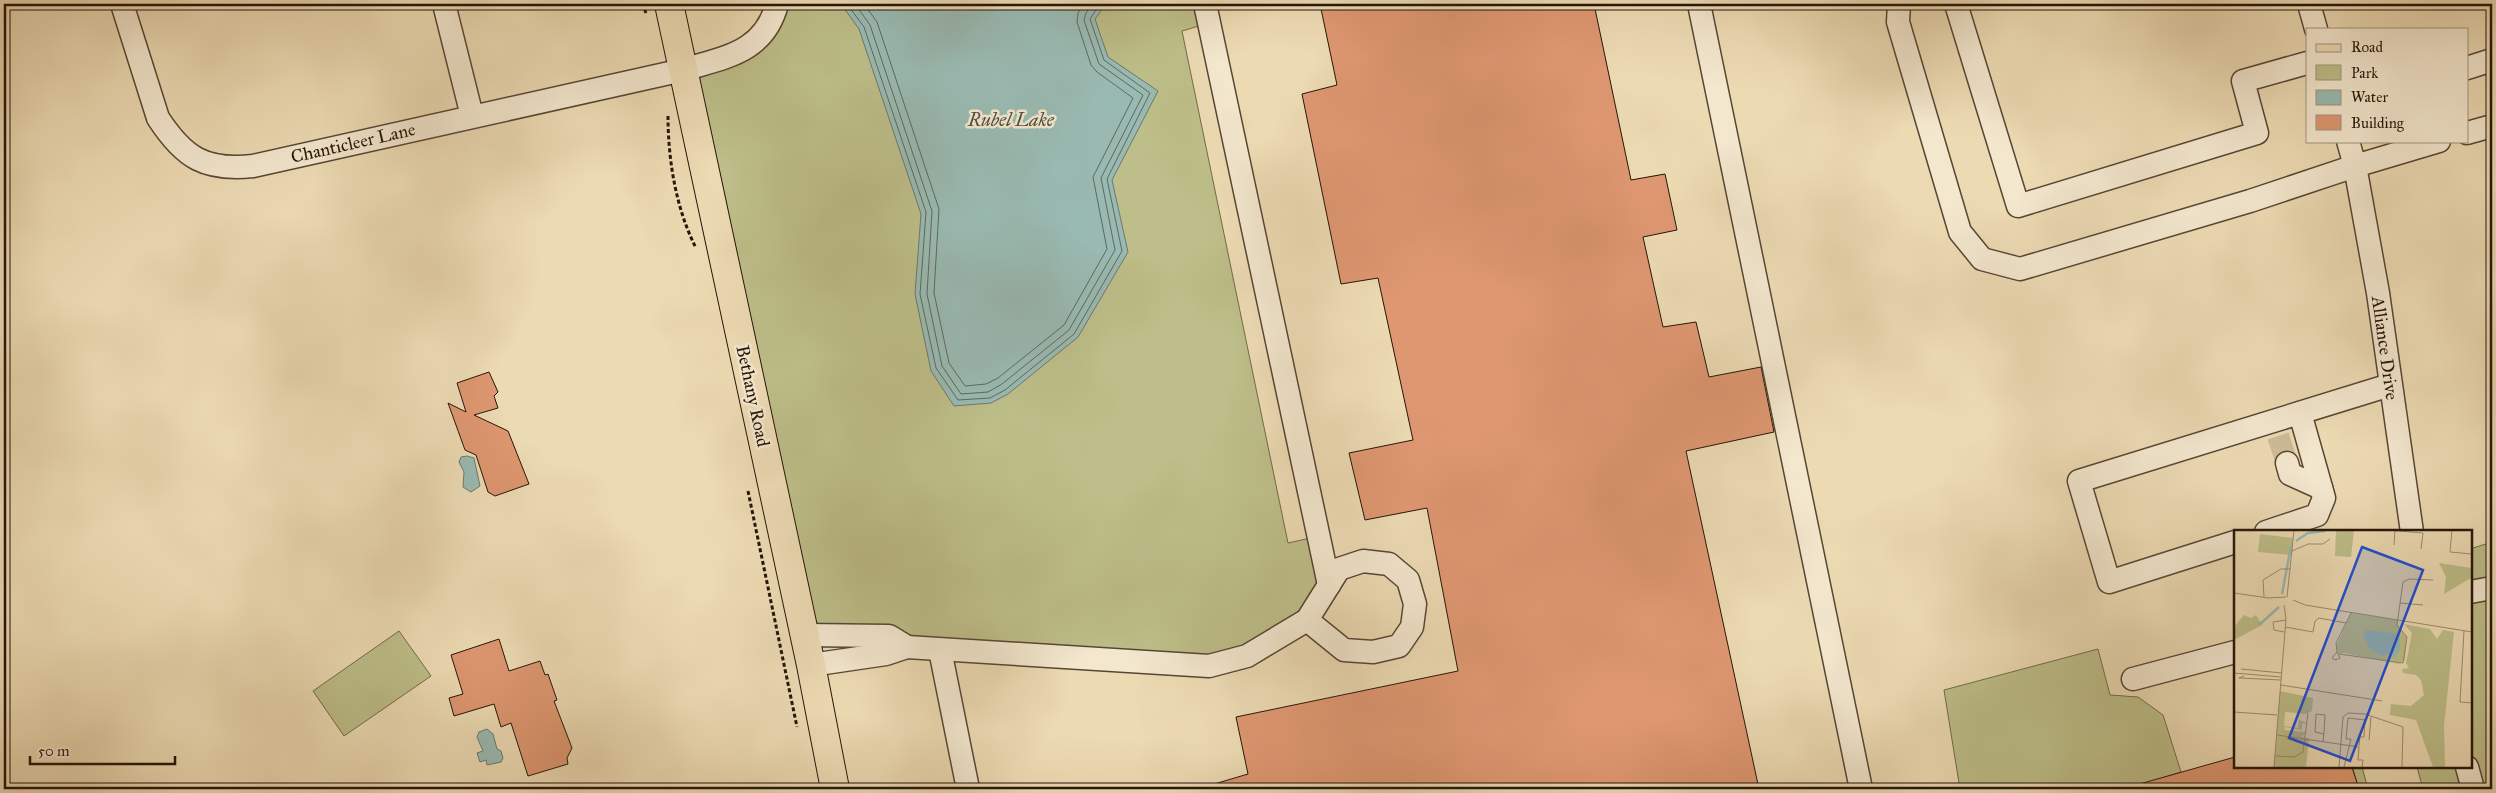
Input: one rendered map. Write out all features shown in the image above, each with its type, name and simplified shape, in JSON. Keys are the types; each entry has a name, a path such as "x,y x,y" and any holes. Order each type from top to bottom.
{"main road":[{"name":"Bethany Road","path":"669,4 811,666 835,789"}],"street":[{"name":"Chanticleer Lane","path":"122,4 158,118 168,134 184,150 204,162 227,169 253,166 683,70 742,52 772,22 777,4"},
{"path":"444,4 472,116"},
{"path":"1205,4 1329,585"},
{"path":"1699,4 1861,789"},
{"path":"1899,4 1898,22 1960,232 1982,259 2020,269 2250,201 2355,166 2436,142"},
{"path":"1956,4 2018,206 2257,133 2243,81 2306,63"},
{"path":"2308,4 2316,28"},
{"path":"2468,68 2492,60"},
{"path":"2468,133 2492,126"},
{"name":"Alliance Drive","path":"2348,142 2355,166 2378,293 2412,530"},
{"path":"2234,542 2109,582 2079,481 2276,428 2300,413 2390,385"},
{"path":"2272,530 2317,516 2324,498 2300,413"},
{"path":"2287,463 2290,474 2321,488"},
{"path":"811,666 886,654 908,647 1209,666 1247,656 1307,620 1339,569 1364,561 1389,564 1408,580 1416,604 1412,627 1399,646 1373,652 1344,650 1307,620"},
{"path":"2471,592 2492,588"},
{"path":"804,635 889,636 908,647"},
{"path":"940,650 968,789"},
{"path":"2133,678 2234,652"},
{"path":"2467,768 2473,789"}],"path":[{"path":"668,110 671,164 690,235 698,251"},
{"path":"747,489 799,734"}],"green space":[{"path":"777,4 1205,4 1209,23 1182,31 1288,543 1319,536 1329,585 1307,620 1209,666 804,635 683,70 742,52"},
{"path":"2492,542 2492,789 2423,789 2417,768 2471,768 2471,549"},
{"path":"399,631 431,676 344,736 313,691"},
{"path":"2098,649 2110,695 2138,697 2163,715 2181,772 2162,778 2165,789 1960,789 1944,690"},
{"path":"2352,768 2362,768 2368,789 2359,789"}],"water":[{"name":"Rubel Lake","path":"841,4 1106,4 1095,19 1108,57 1158,91 1112,180 1128,252 1078,337 1008,394 991,403 954,406 931,371 915,294 921,214 859,29"},
{"path":"461,457 474,458 480,486 471,492 463,487 464,472 459,462"},
{"path":"487,729 493,734 497,749 501,751 503,758 501,762 487,765 486,760 480,762 477,753 483,751 477,737 479,732"}],"building":[{"path":"1320,4 1594,4 1631,180 1665,174 1677,230 1643,237 1663,327 1696,322 1709,377 1761,367 1774,432 1686,451 1759,789 1212,789 1211,785 1248,774 1236,717 1458,671 1427,508 1365,520 1349,453 1413,440 1378,278 1341,284 1302,94 1337,85"},
{"path":"489,372 498,392 494,396 498,408 474,415 508,431 529,484 495,496 488,492 476,455 465,450 448,403 466,412 457,383"},
{"path":"499,639 509,671 540,661 545,675 548,674 557,700 554,701 572,748 567,758 568,764 528,776 511,723 501,727 494,704 454,716 449,698 463,694 451,655"},
{"path":"2234,757 2234,768 2352,768 2359,789 2137,789 2136,785"}],"tunnel":[{"path":"2278,436 2287,463"}]}
